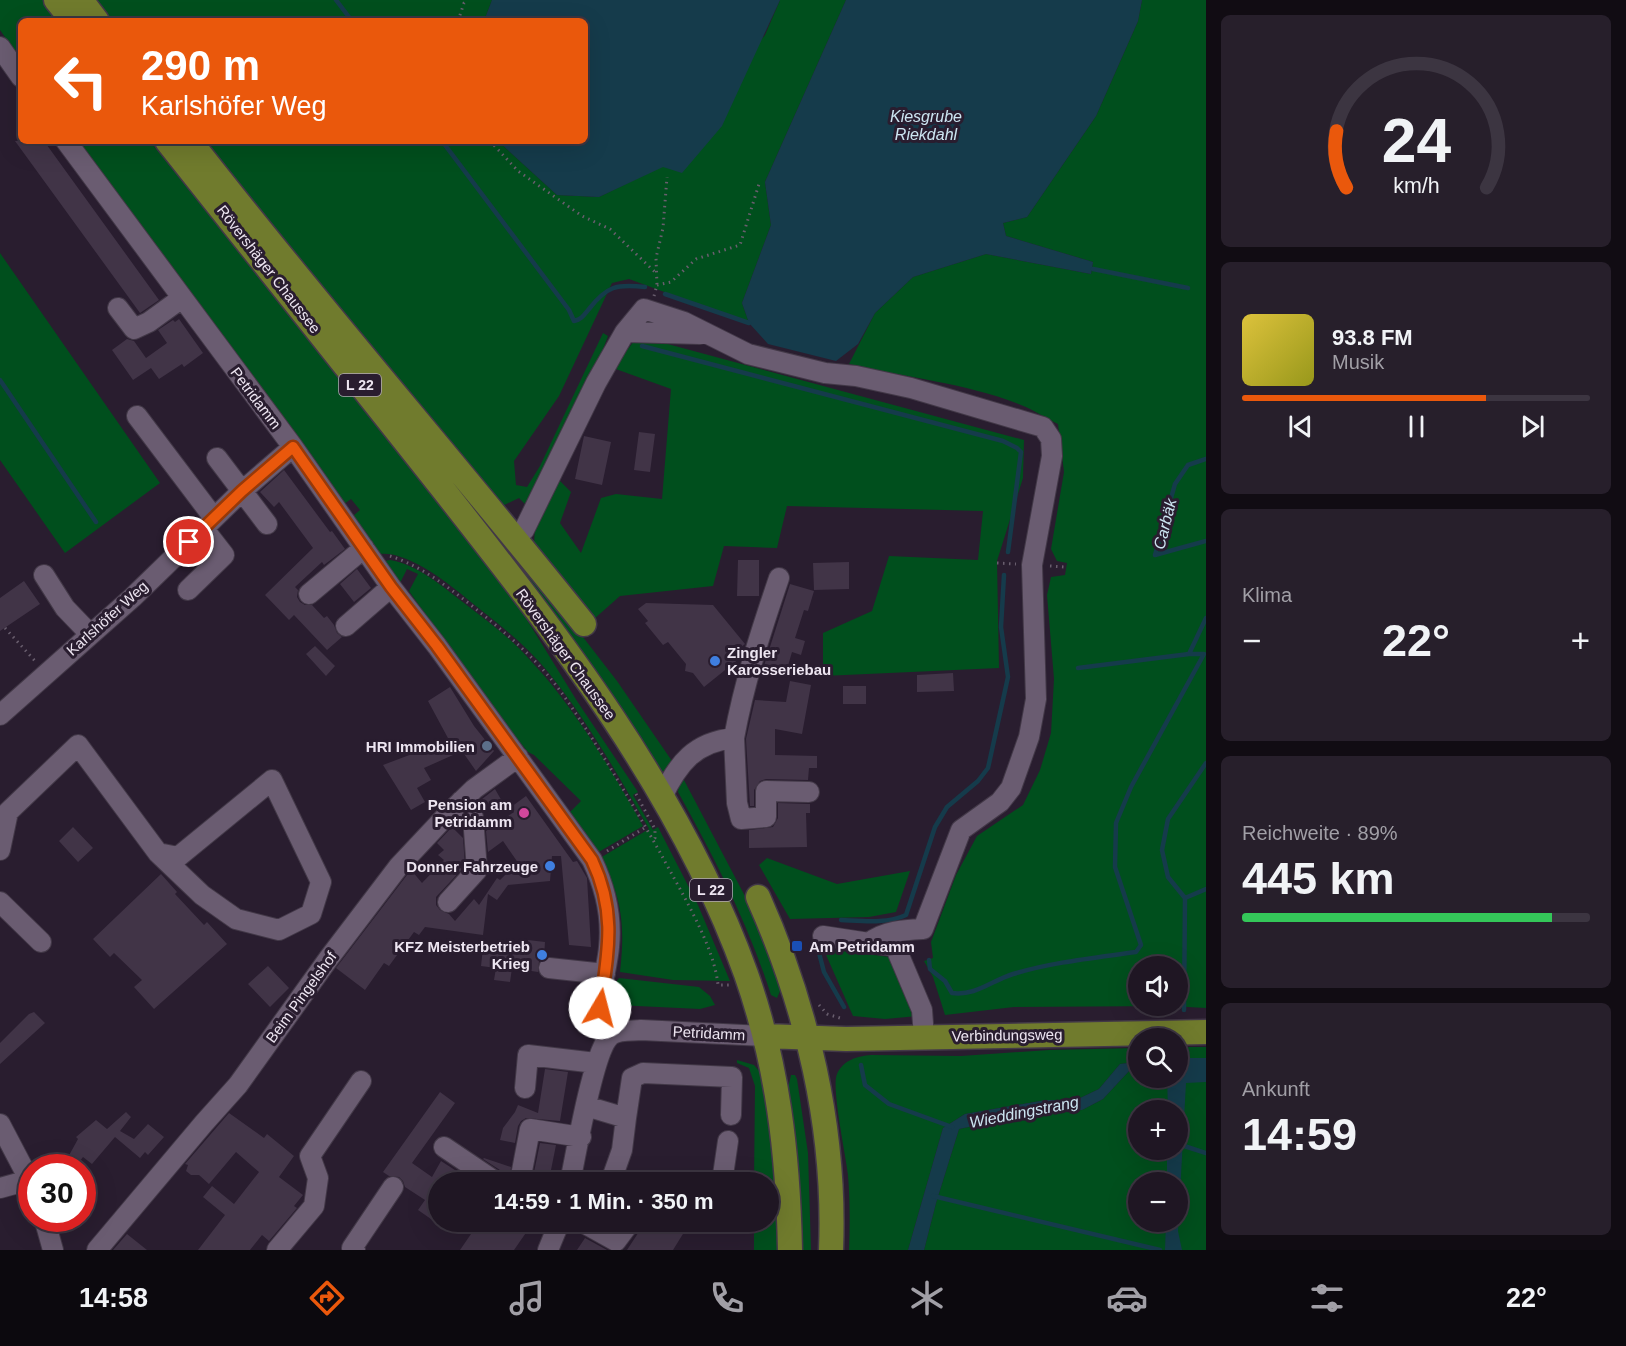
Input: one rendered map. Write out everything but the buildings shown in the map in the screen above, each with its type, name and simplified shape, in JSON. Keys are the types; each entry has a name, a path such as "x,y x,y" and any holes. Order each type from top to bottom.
{"main road":[{"path":"56,0 71,18"},
{"path":"81,0 95,18"},
{"name":"Rövershäger Chaussee","path":"169,144 498,559 603,705 662,797 700,865 722,912 746,972 765,1036 777,1086 785,1144 790,1250"},
{"name":"Rövershäger Chaussee","path":"192,144 272,246 516,538 584,624"},
{"path":"758,897 793,986 814,1062 827,1149 831,1250"},
{"name":"Verbindungsweg","path":"807,1038 1206,1032"},
{"name":"Petridamm","path":"765,1036 807,1038"}],"street":[{"path":"0,47 18,73"},
{"name":"Petridamm","path":"68,144 293,447 391,587 437,646 592,860 600,876 610,928 600,1008 611,1035 624,1031 641,1030 765,1036"},
{"path":"118,308 134,329 149,322 182,298"},
{"path":"516,538 524,530 596,382 625,332 644,309 684,322 748,354 825,373 856,376 911,388 1044,427 1051,439 1052,456 1032,565 1036,699 1029,737 1011,788 1000,802 961,830 922,929 877,937 869,943"},
{"path":"137,416 208,523 225,555 188,590"},
{"name":"Karlshöfer Weg","path":"0,715 133,597 242,491 293,447"},
{"path":"218,458 267,524"},
{"path":"309,594 369,555"},
{"path":"44,575 65,608 90,634"},
{"path":"779,578 753,654 734,738 737,803 741,819 766,817 766,791 809,792"},
{"path":"346,626 391,587"},
{"path":"662,797 671,777 700,747 718,740 734,738"},
{"path":"0,850 8,812 78,745 158,853 202,895 236,919 279,930 311,914 321,882 272,780 177,857 158,853"},
{"name":"Beim Pingelshof","path":"98,1250 238,1085 329,958 399,866 474,789 518,757"},
{"path":"448,902 477,870 473,816 461,801"},
{"path":"0,902 40,942"},
{"path":"823,936 896,946 922,1010 924,1037"},
{"path":"549,968 605,974"},
{"path":"572,1172 596,1063 605,1042 611,1035"},
{"path":"525,1088 528,1055 596,1063"},
{"path":"614,1172 622,1150 632,1078 643,1073 732,1077 731,1116"},
{"path":"277,1250 314,1206 318,1178 310,1156 361,1081"},
{"path":"586,1106 626,1118"},
{"path":"0,1124 18,1159"},
{"path":"522,1172 530,1129 581,1137"},
{"path":"723,1172 728,1141"},
{"path":"444,1147 481,1172"},
{"path":"0,1188 18,1185"},
{"path":"355,1250 352,1248 393,1187"},
{"path":"48,1232 53,1250"},
{"path":"549,1250 555,1232"},
{"path":"600,1232 616,1241 623,1232"}],"path":[{"path":"459,18 467,0"},
{"path":"493,144 518,171 582,216 610,229 656,273"},
{"path":"667,177 663,228 656,258 657,285 671,282 696,259 740,245 759,184"},
{"path":"369,555 390,556 438,579 512,638 546,673 576,714 646,827 692,911 714,965 718,985"},
{"path":"5,628 46,674"},
{"path":"635,793 655,829 656,838 653,841"},
{"path":"592,860 646,827"}],"green space":[{"path":"0,0 44,0 58,18 18,18 18,56 0,30"},
{"path":"90,0 492,0 485,18 104,18"},
{"path":"780,0 846,0 765,182 771,225 742,303 749,323 629,279 612,283 559,396 514,461 516,485 527,487 540,466 603,333 608,336 585,397 529,508 519,498 502,506 200,144 501,144 557,195 599,197 663,166 765,35"},
{"path":"1142,0 1206,0 1206,1008 1188,1007 1188,956 1128,956 1128,1006 1014,1007 945,1015 933,977 924,961 933,958 931,942 956,875 977,836 1023,805 1040,770 1051,733 1054,679 1047,595 1051,577 1065,575 1067,563 1057,561 1051,549 1064,472 1058,424 1026,407 1000,397 849,364 875,313 913,277 986,254 1091,274 1093,262 1006,236 1003,223 1027,217 1096,116 1138,21"},
{"path":"81,144 152,144 516,602 577,701 638,792 633,795 653,830 658,827 698,905 730,981 673,980 620,972 622,927 618,900 614,886 600,858 649,829 614,768 562,690 528,650 433,573 400,557 380,554 353,516 360,510 351,499 344,504"},
{"path":"183,144 617,681 672,761 665,772 662,771 558,624"},
{"path":"0,253 160,483 65,553 0,460"},
{"path":"638,336 1024,440 1023,478 997,561 999,668 823,676 823,633 872,611 889,556 978,560 983,511 787,506 777,548 724,546 713,586 620,596 594,619 534,546 535,524 555,476 571,492 560,523 581,553 601,498 616,494 662,499 671,389 613,368"},
{"path":"390,560 410,566 438,583 523,652 577,718 643,826 597,853 586,834 569,813 581,801 534,755 528,752 487,702 409,591 418,574 407,569 400,583 384,561"},
{"path":"680,780 684,780 757,919 781,989 777,998 771,995 752,942 729,891 678,792"},
{"path":"767,858 837,884 910,871 896,912 869,917 790,919 759,865"},
{"path":"823,948 889,957 905,983 918,1016 885,1019 853,1016"},
{"path":"619,978 699,987 710,996 715,1005 700,1009 616,1005 612,999 612,987"},
{"path":"1188,1047 1206,1047 1206,1250 924,1250 959,1129 1040,1112 1082,1110 1103,1099 1128,1072 1128,1088 1188,1088"},
{"path":"1128,1048 1128,1063 1120,1064 1099,1089 1076,1100 1046,1100 965,1114 943,1128 908,1250 849,1250 848,1175 836,1093 837,1074 843,1065 856,1058 871,1055 961,1056 1049,1050"},
{"path":"737,1060 754,1065 761,1073 777,1172 754,1172 755,1086 749,1068 737,1063"},
{"path":"791,1075 795,1075 797,1079 808,1153 811,1250 797,1250 787,1093"},
{"path":"754,1232 778,1232 778,1250 754,1250"}],"water":[{"path":"492,0 780,0 722,126 682,173 663,167 599,197 557,195 501,144 588,144 588,18 485,18"},
{"name":"Kiesgrube Riekdahl","path":"846,0 1142,0 1138,21 1096,116 1027,217 1003,223 1006,236 1093,262 1091,274 986,254 913,277 875,313 858,344 836,361 768,344 749,323 742,303 771,225 765,182"},
{"path":"1188,1058 1206,1058 1206,1082 1188,1083"},
{"name":"Wieddingstrang","path":"1128,1063 1128,1072 1103,1099 1082,1110 1040,1112 959,1129 924,1250 908,1250 943,1128 965,1114 1046,1100 1076,1100 1099,1089 1120,1064"},
{"path":"1167,1088 1186,1088 1185,1100 1168,1100"},
{"path":"1167,1160 1182,1160 1181,1172 1167,1172"},
{"path":"1166,1232 1178,1232 1182,1250 1165,1250"}],"waterway":[{"path":"336,0 350,18"},
{"path":"444,144 569,310 574,321 583,316 601,295 613,288 645,287"},
{"path":"1093,269 1188,288"},
{"path":"665,294 749,323"},
{"path":"642,346 1003,441 1017,448 1021,452 1008,552"},
{"path":"0,380 96,522"},
{"name":"Carbäk","path":"1206,459 1188,465 1175,484 1155,555 1206,541"},
{"path":"841,920 883,921 906,915 935,827 947,807 978,781 988,768 1008,677 1001,627 1004,575"},
{"path":"1078,668 1189,654 1206,618"},
{"path":"929,960 930,969 945,981 952,993 961,993 976,990 1013,974 1043,966 1136,952 1141,945 1115,867 1116,823 1131,787 1204,654 1189,654"},
{"name":"Carbäk","path":"1184,956 1185,898 1168,877 1162,850 1168,819 1206,763"},
{"path":"1185,898 1206,889"},
{"path":"818,949 824,972 844,1007"},
{"path":"861,1065 865,1085 889,1104 952,1127"},
{"path":"1188,1147 1206,1153"},
{"path":"933,1196 1160,1250"}],"place":[{"name":"Zingler Karosseriebau","path":"715,661"},
{"name":"HRI Immobilien","path":"487,746"},
{"name":"Pension am Petridamm","path":"524,813"},
{"name":"Donner Fahrzeuge","path":"550,866"},
{"name":"Am Petridamm","path":"797,946"},
{"name":"KFZ Meisterbetrieb Krieg","path":"542,955"}],"route":[{"path":"189,542 242,491 293,447 391,587 437,646 592,860 600,876 610,928 600,1008"}]}
